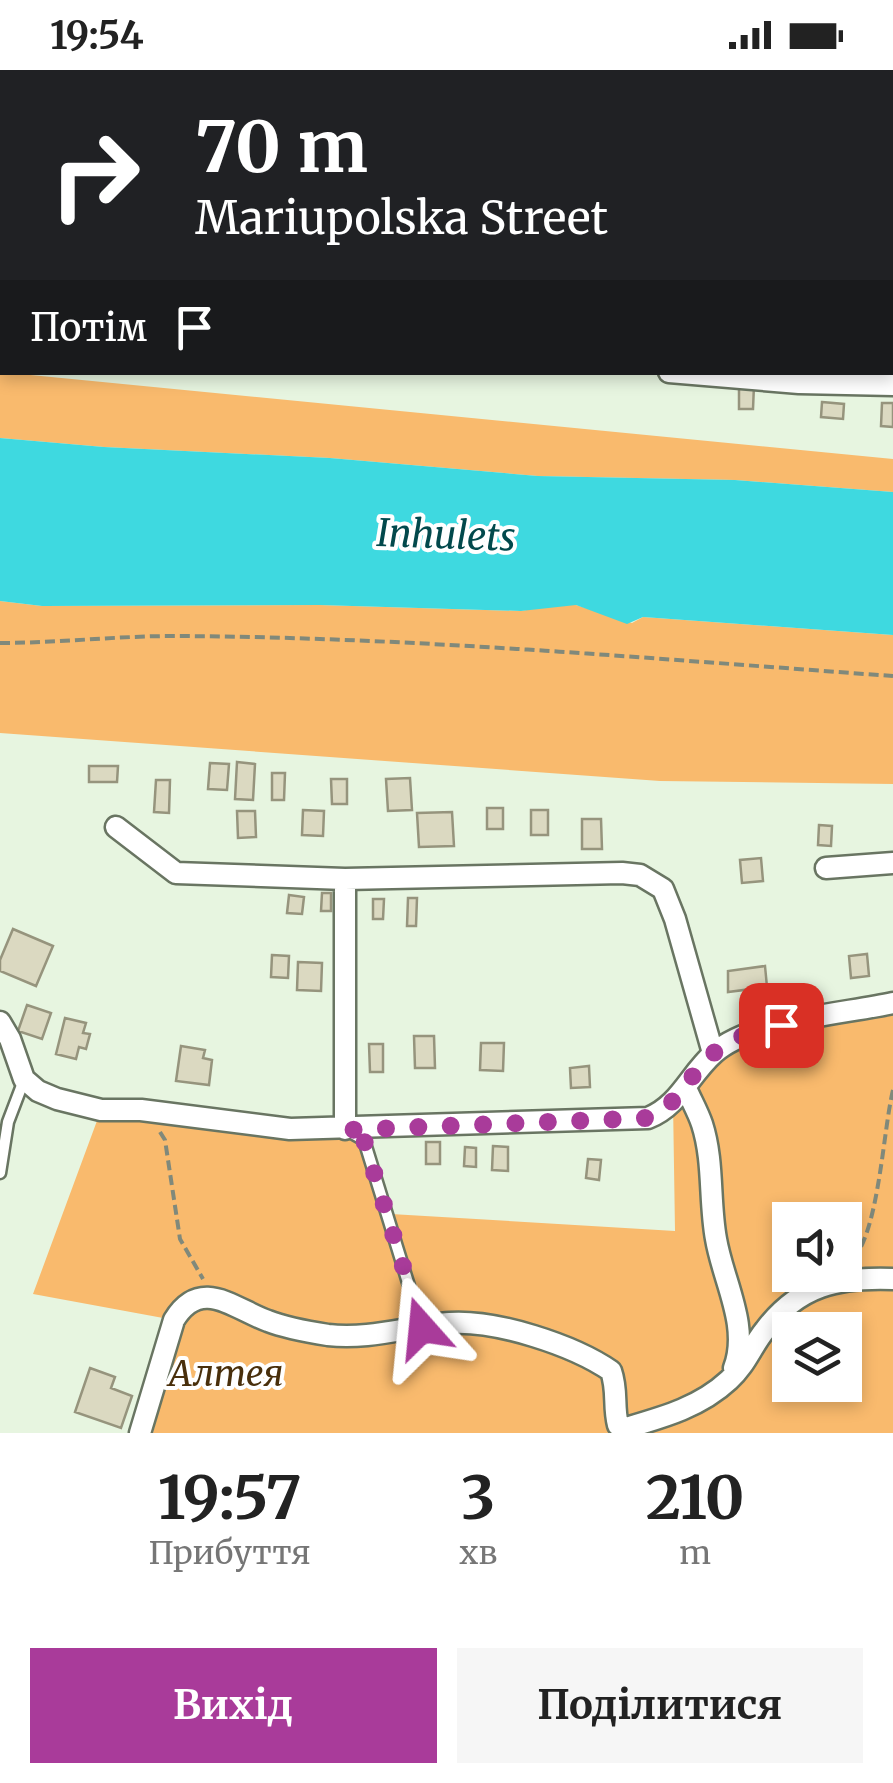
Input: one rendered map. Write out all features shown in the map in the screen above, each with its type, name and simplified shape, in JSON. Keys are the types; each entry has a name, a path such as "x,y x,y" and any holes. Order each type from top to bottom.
{"street":[{"path":"707,375 893,385"},
{"path":"116,827 176,873 345,879 640,875 663,889 714,1053"},
{"path":"826,868 893,863"},
{"path":"345,879 345,1130"},
{"path":"0,1022 24,1079 38,1091 76,1104 274,1128 345,1130 648,1118 666,1110 714,1053 749,1031 893,1003"},
{"path":"686,1088 702,1124 711,1174 715,1238 738,1322 739,1354 728,1381"},
{"path":"140,1433 174,1320 180,1310 200,1297 221,1299 269,1322 326,1335 354,1336 456,1323 541,1338 593,1359 611,1371 618,1394 618,1425 630,1431 681,1412 728,1381 746,1361 764,1330 800,1294 850,1279 893,1278"}],"lane":[{"path":"0,1172 8,1122 24,1079"},
{"path":"345,1130 364,1140 422,1328"}],"path":[{"path":"0,643 172,636 311,640 562,651 893,676"},
{"path":"862,1242 872,1215 893,1090"},
{"path":"141,1110 154,1120 164,1140 180,1239 200,1276 221,1299"}],"green space":[{"path":"0,375 31,375 893,459 893,492 735,480 538,476 330,458 0,438"},
{"path":"0,601 42,606 319,605 521,611 560,604 576,605 632,623 643,617 893,635 893,784 660,781 0,733"},
{"name":"Алтея","path":"893,1003 893,1433 153,1433 174,1350 192,1309 174,1320 33,1294 101,1110 345,1129 364,1140 391,1214 675,1231 673,1102 749,1031"}],"water":[{"name":"Inhulets","path":"0,438 330,458 538,476 735,480 893,492 893,635 643,617 627,624 576,605 521,611 319,605 42,606 0,601"}],"building":[{"path":"739,385 754,385 753,409 739,409"},
{"path":"822,402 844,404 843,419 821,417"},
{"path":"882,403 893,403 893,427 881,426"},
{"path":"237,762 255,764 253,800 235,799"},
{"path":"210,763 229,764 227,790 208,789"},
{"path":"89,766 118,766 117,782 89,782"},
{"path":"272,773 285,773 284,800 272,800"},
{"path":"410,778 412,810 388,811 386,779"},
{"path":"331,779 347,779 347,804 332,804"},
{"path":"156,780 170,780 169,813 154,812"},
{"path":"487,808 503,808 503,829 487,829"},
{"path":"303,810 324,811 323,836 302,835"},
{"path":"531,810 548,810 548,835 531,835"},
{"path":"237,811 255,811 256,837 238,838"},
{"path":"452,812 454,846 419,847 417,813"},
{"path":"582,819 601,819 602,849 582,849"},
{"path":"819,825 832,826 831,846 818,845"},
{"path":"761,858 763,881 742,883 740,860"},
{"path":"322,893 331,893 331,911 321,911"},
{"path":"289,895 304,897 302,914 287,913"},
{"path":"408,898 417,898 416,926 407,926"},
{"path":"373,899 384,899 383,919 373,919"},
{"path":"13,929 53,946 36,986 0,971 0,960"},
{"path":"867,954 869,976 851,978 849,956"},
{"path":"272,955 289,956 288,978 271,977"},
{"path":"298,962 322,963 321,991 297,990"},
{"path":"765,966 767,987 728,992 728,971"},
{"path":"27,1005 51,1013 42,1039 18,1031"},
{"path":"65,1018 86,1023 83,1033 90,1034 86,1049 79,1047 76,1059 56,1054"},
{"path":"414,1036 434,1036 435,1068 415,1068"},
{"path":"481,1043 504,1043 503,1071 480,1070"},
{"path":"369,1044 383,1044 383,1072 370,1072"},
{"path":"181,1046 205,1050 203,1058 212,1060 209,1085 176,1081"},
{"path":"589,1066 590,1087 571,1088 570,1068"},
{"path":"426,1142 440,1142 440,1164 426,1164"},
{"path":"493,1146 508,1147 508,1171 492,1170"},
{"path":"465,1147 476,1148 476,1167 464,1166"},
{"path":"588,1159 601,1160 599,1180 586,1178"},
{"path":"90,1368 115,1377 111,1388 132,1396 121,1428 75,1412"}],"route":[{"path":"422,1328 364,1140 345,1130 648,1118 666,1110 714,1053 749,1031 781,1025"}]}
